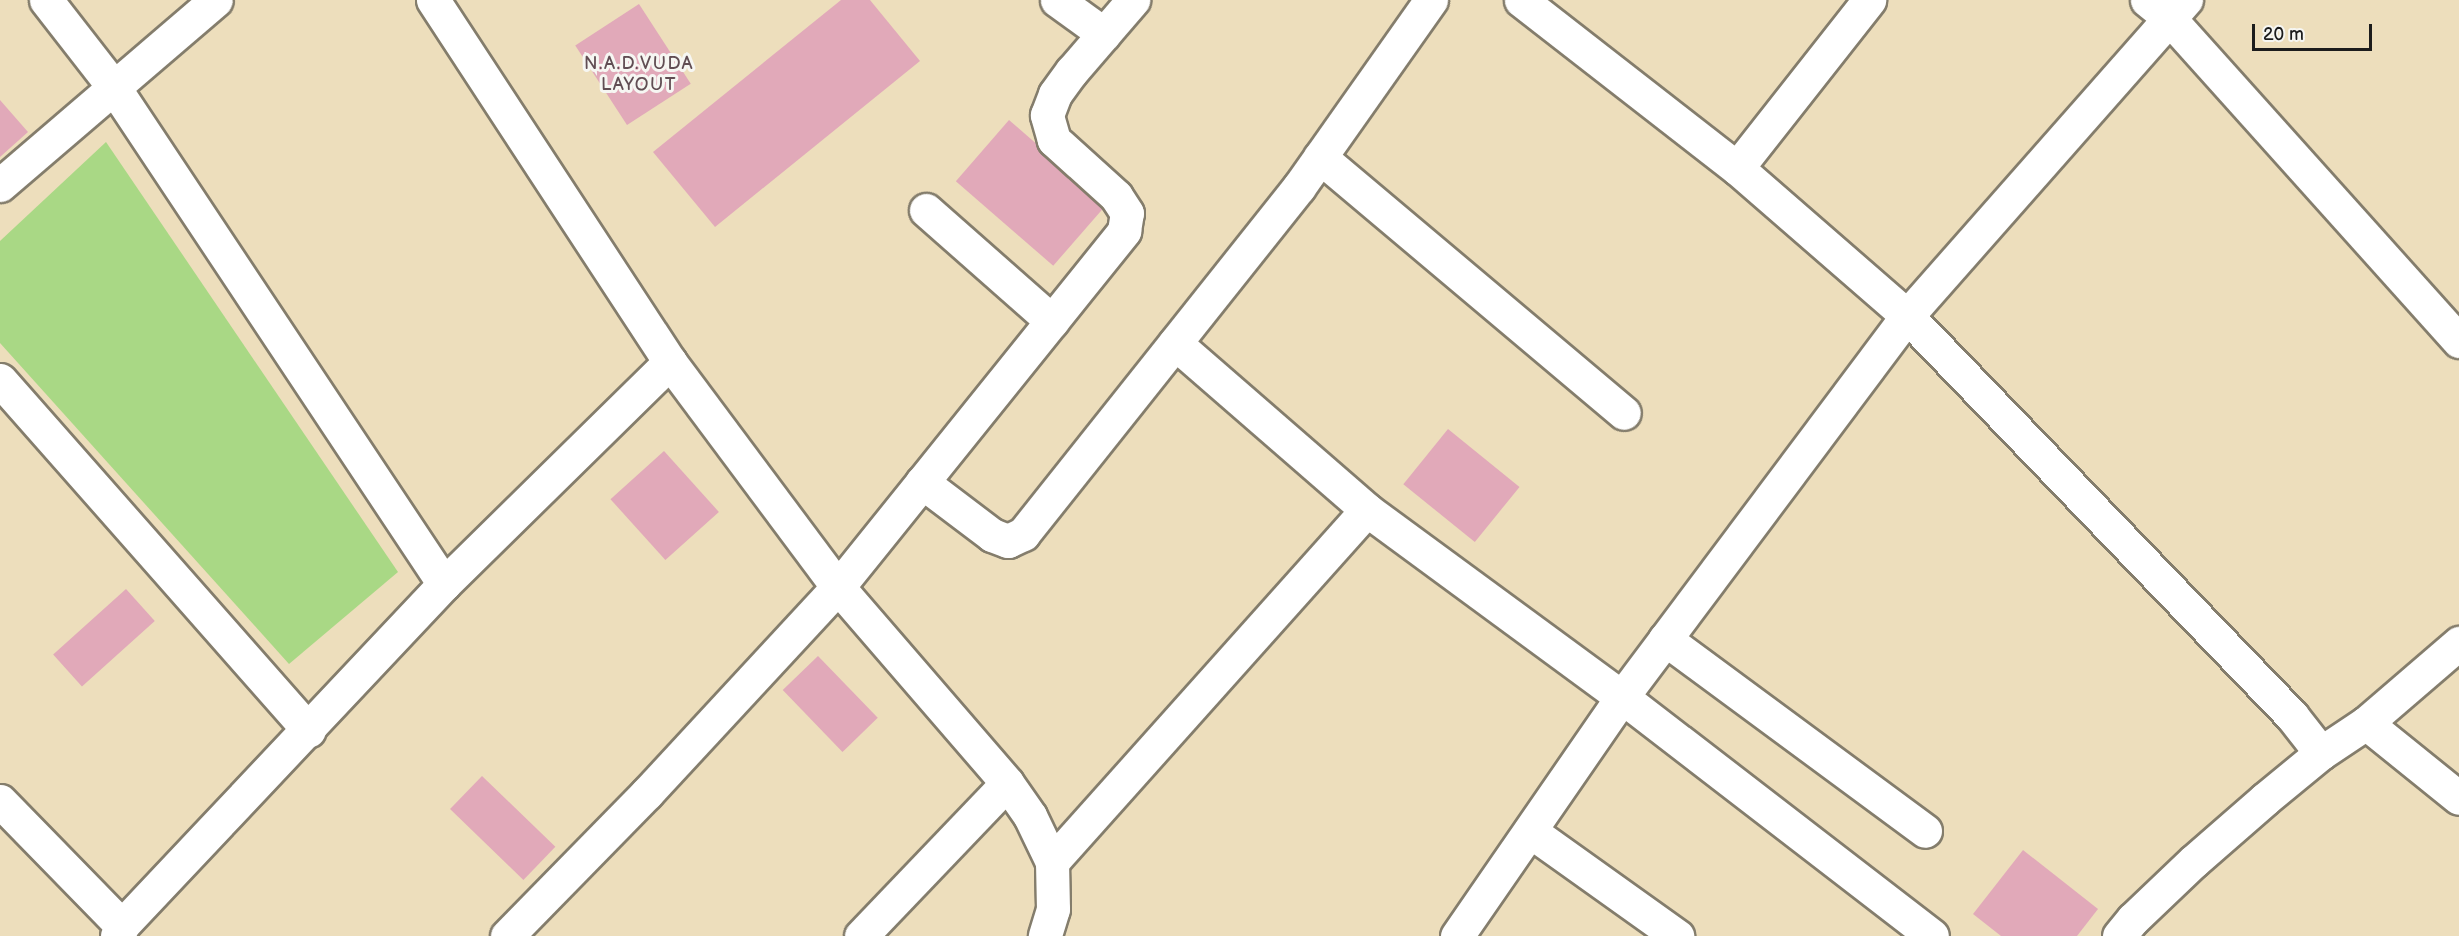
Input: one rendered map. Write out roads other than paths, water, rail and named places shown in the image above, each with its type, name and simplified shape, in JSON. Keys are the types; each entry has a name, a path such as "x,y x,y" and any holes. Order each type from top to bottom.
{"street":[{"path":"46,0 112,86 444,584"},
{"path":"0,185 112,86 216,0"},
{"path":"433,0 670,362 838,587 1006,783 1030,816 1052,862 1053,909 1046,936"},
{"path":"1058,0 1104,34"},
{"path":"507,936 648,793 838,587 1124,231 1127,213 1116,196 1054,140 1047,115 1055,94 1133,0"},
{"path":"922,482 992,535 1008,542 1023,534 1320,157 1431,0"},
{"path":"1521,0 1737,168 1907,316 2292,716 2321,753"},
{"path":"1737,168 1869,0"},
{"path":"1467,933 1530,831 1622,697 1907,316 2167,6 2459,341"},
{"path":"1320,157 1624,413"},
{"path":"926,210 1052,321"},
{"path":"1175,343 1367,510 1622,697 1932,936"},
{"path":"0,801 119,931 444,584 670,362"},
{"path":"0,380 309,730"},
{"path":"1052,862 1367,510"},
{"path":"1665,639 1925,831"},
{"path":"2119,936 2133,919 2194,861 2321,753 2366,723 2459,643"},
{"path":"2366,723 2459,798"},
{"path":"861,936 1006,783"},
{"path":"1530,831 1677,936"}],"district":[{"name":"N.A.D.VUDA LAYOUT","path":"639,76"}]}
